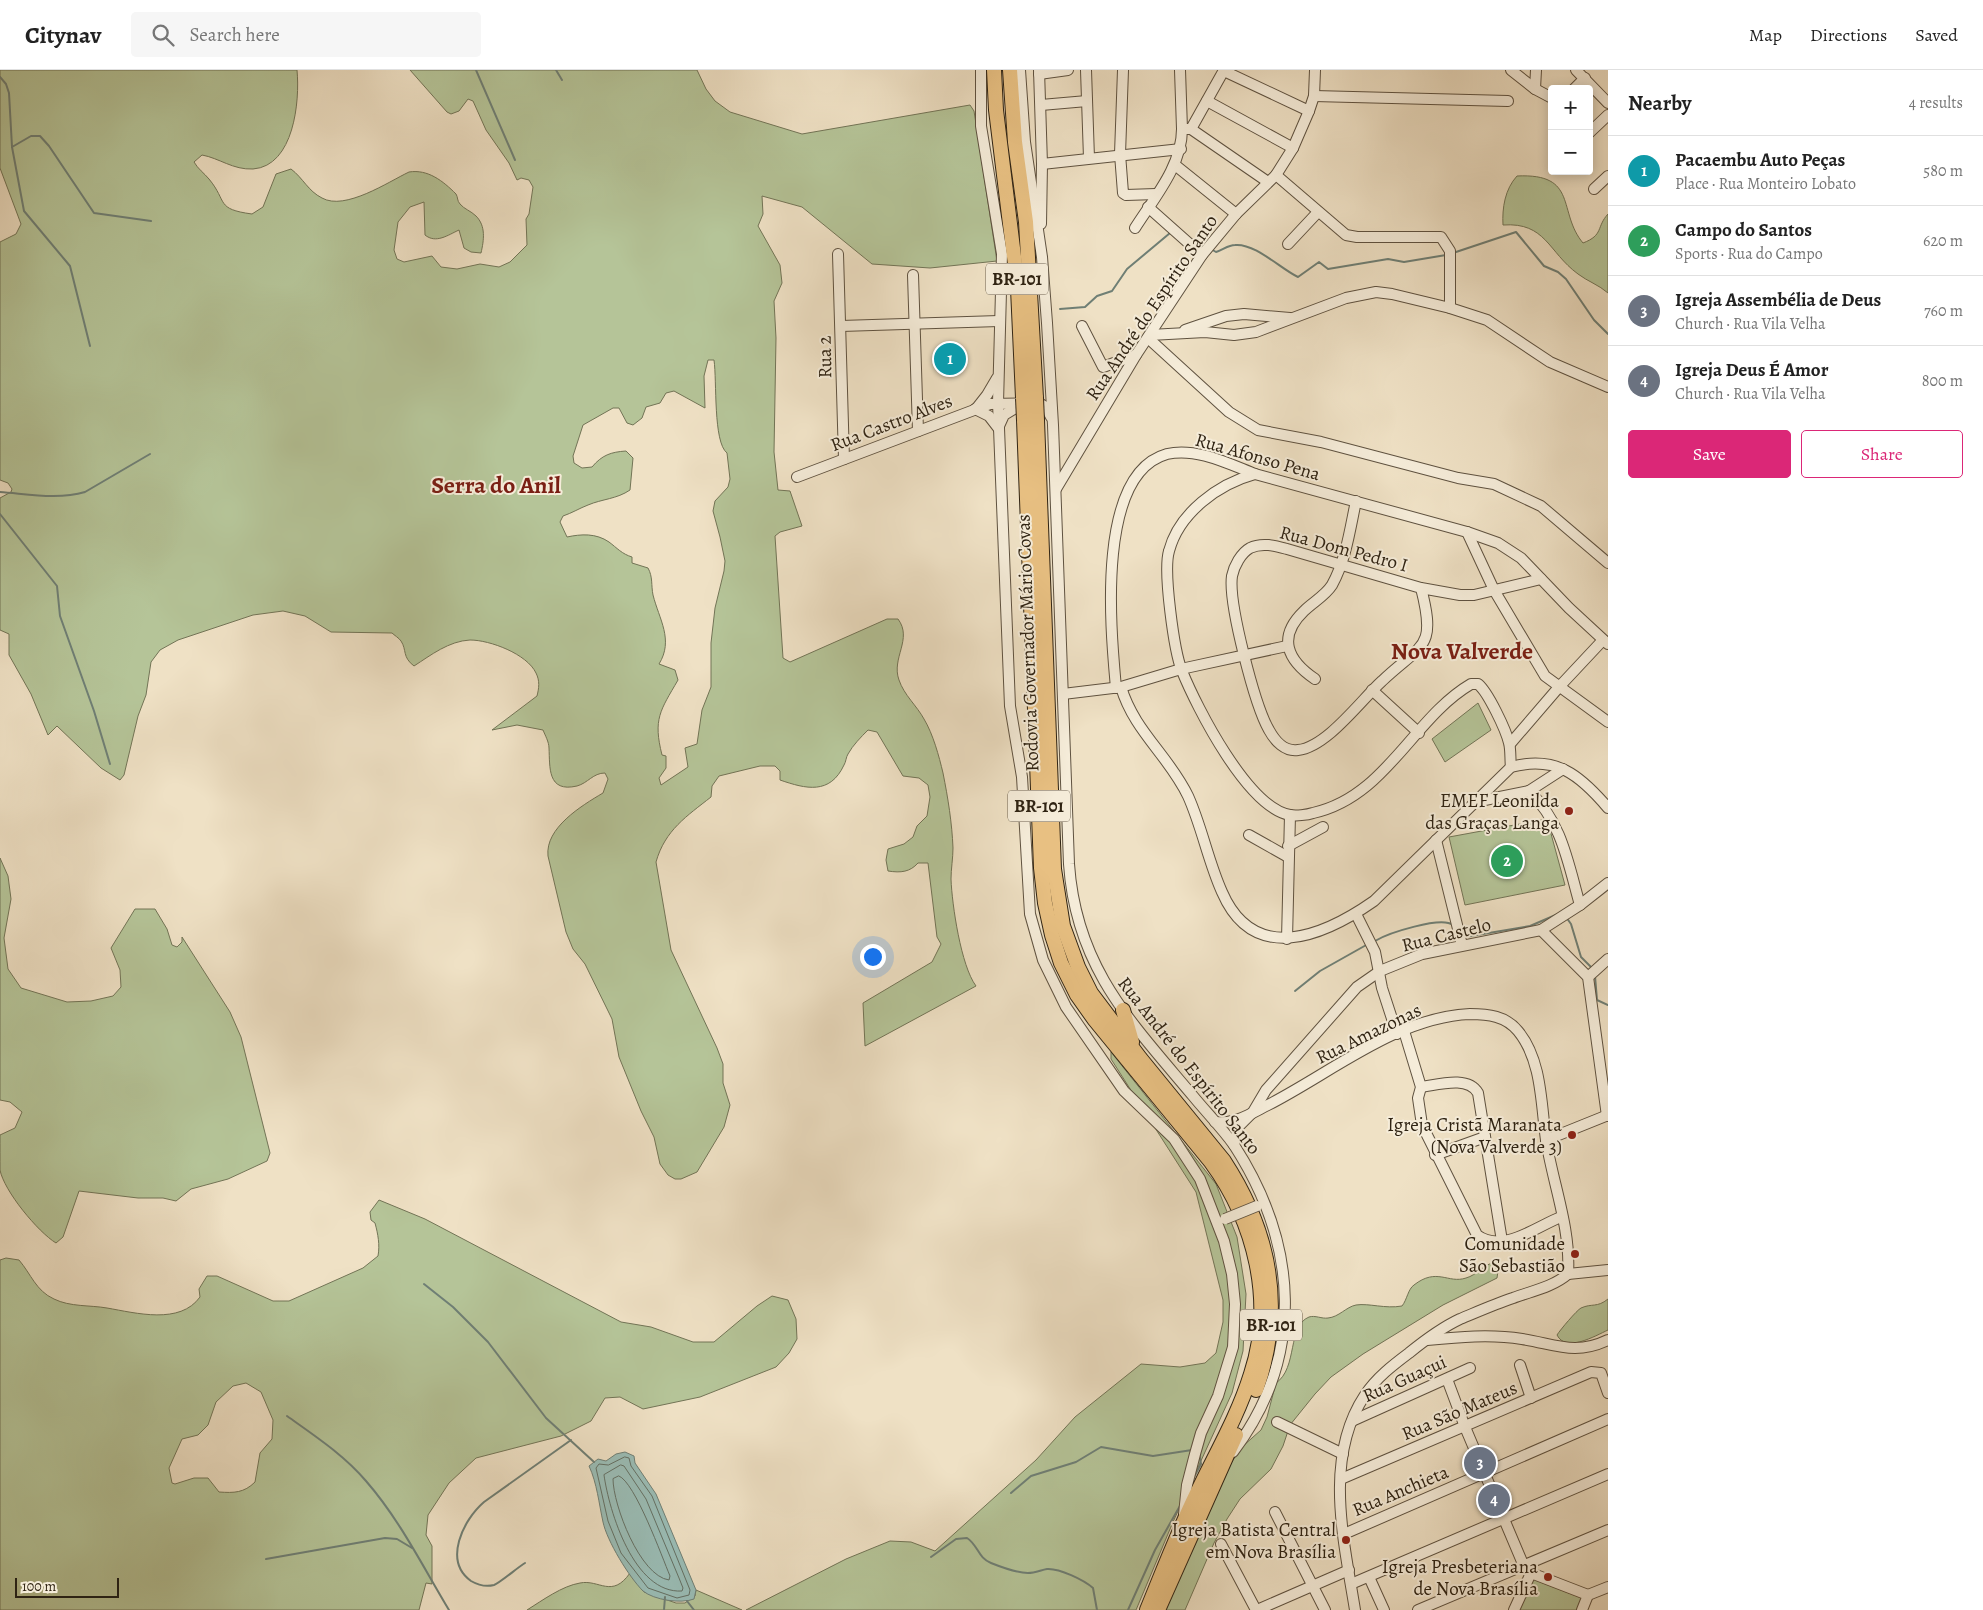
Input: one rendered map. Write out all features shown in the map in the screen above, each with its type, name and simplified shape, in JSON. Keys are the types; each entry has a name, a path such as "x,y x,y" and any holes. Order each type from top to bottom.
{"highway":[{"name":"Rodovia Governador Mário Covas","path":"994,70 996,110 1018,289 1030,420 1057,898 1067,940 1084,980 1098,1005 1232,1174 1253,1215 1268,1267 1272,1291 1272,1322 1263,1370 1252,1400 1158,1610"},
{"name":"Rodovia Governador Mário Covas","path":"1010,70 1015,142 1026,222 1027,400"},
{"name":"Rodovia Governador Mário Covas","path":"1030,420 1042,868 1045,903 1052,935 1064,968 1085,1007 1211,1162 1227,1186 1246,1226 1258,1268 1260,1322 1252,1372 1239,1406 1184,1522 1147,1610"},
{"path":"1123,1010 1136,1052"}],"street":[{"name":"Rodovia Governador Mário Covas","path":"981,70 981,126 1002,254 998,403 1010,706 1021,765 1027,887 1033,929 1045,966 1066,1007 1124,1091 1174,1139 1200,1179 1221,1221 1232,1274 1235,1304 1233,1347 1218,1396 1201,1433 1195,1454 1187,1485 1184,1522"},
{"name":"Rua André do Espírito Santo","path":"1020,70 1027,158 1040,245 1053,425 1069,864 1072,897 1080,928 1091,958 1106,986 1123,1010 1234,1145 1245,1162 1278,1249 1285,1279 1284,1339 1271,1384 1261,1409 1250,1429 1221,1467"},
{"path":"1040,245 1042,164 1039,72 1068,70"},
{"path":"1086,70 1089,158"},
{"path":"1123,70 1120,154 1124,194 1156,194"},
{"path":"1135,228 1175,166 1181,149 1186,129 1180,70"},
{"path":"1186,129 1207,101 1224,70 1309,111"},
{"name":"Rua André do Espírito Santo","path":"1056,489 1136,354 1202,255 1236,214 1276,175 1292,148 1309,111 1314,96 1315,70"},
{"path":"1511,70 1535,89 1548,96"},
{"path":"1535,89 1536,70"},
{"path":"1576,70 1608,103"},
{"path":"1578,85 1584,78"},
{"path":"1314,96 1508,101"},
{"path":"1041,106 1087,101"},
{"path":"1207,101 1292,148"},
{"path":"1592,130 1608,115"},
{"path":"1186,129 1268,182"},
{"path":"1042,164 1120,154 1181,149"},
{"path":"1175,166 1236,214"},
{"path":"1276,175 1346,235 1441,237 1450,251 1450,308"},
{"path":"1594,189 1608,176"},
{"path":"1148,207 1202,255"},
{"path":"1288,244 1318,212"},
{"name":"Rua 2","path":"838,254 844,459"},
{"path":"913,275 918,431"},
{"path":"1204,328 1234,335 1268,328 1346,298 1376,292 1450,308 1487,320 1550,362 1606,384"},
{"path":"1149,337 1204,328 1244,314 1294,318"},
{"path":"1268,317 1268,328"},
{"path":"841,326 999,321"},
{"path":"1082,326 1103,367 1136,354"},
{"path":"1149,337 1229,412 1258,430 1321,442 1501,487 1541,506 1608,563"},
{"path":"999,375 987,395 975,409 989,416 999,429"},
{"path":"999,429 1004,416 1027,400"},
{"name":"Rua Castro Alves","path":"797,477 975,409 998,403 1027,400 1044,405 1050,412 1053,425"},
{"name":"Rua Afonso Pena","path":"1288,939 1265,937 1258,934 1240,920 1230,907 1221,891 1187,796 1177,778 1132,717 1118,687 1110,593 1118,518 1131,487 1146,467 1167,454 1182,453 1224,462 1255,474 1467,532 1510,550 1606,642"},
{"path":"1255,474 1230,483 1214,492 1182,524 1169,552 1167,583 1181,669 1213,736 1226,757 1267,804 1290,816 1312,814 1349,798 1391,764 1443,706 1466,686 1475,683 1483,690 1510,744 1511,767"},
{"path":"1315,679 1295,662 1287,646 1293,624 1305,610 1327,591 1341,566 1356,501"},
{"path":"1467,532 1494,590 1545,676 1596,711 1608,722"},
{"name":"Rua Dom Pedro I","path":"1421,588 1428,621 1426,640 1417,651 1372,690 1325,737 1299,750 1287,749 1276,741 1268,730 1244,656 1231,591 1232,575 1237,563 1244,553 1251,548 1269,545 1341,566 1379,574 1421,588 1460,596 1541,579"},
{"path":"1510,744 1559,687 1606,642"},
{"path":"1063,694 1118,687 1181,669 1287,646"},
{"path":"1372,690 1419,733"},
{"path":"1290,816 1288,939 1310,934 1356,914 1374,901 1511,767 1538,762 1563,769 1578,777 1608,808"},
{"path":"1475,802 1529,790 1563,769"},
{"path":"1529,790 1556,824 1580,905"},
{"path":"1288,852 1324,827"},
{"path":"1249,835 1288,852"},
{"path":"1436,840 1462,945"},
{"name":"Rua Castelo","path":"1253,1112 1266,1090 1357,987 1380,971 1422,954 1541,930 1580,905 1608,883"},
{"path":"1356,914 1373,947 1380,971 1382,988 1401,1033 1420,1087 1419,1113 1422,1126 1477,1235 1484,1240 1502,1241 1526,1234 1561,1217"},
{"path":"1541,930 1588,977 1607,1116 1546,1140"},
{"path":"1588,977 1608,959"},
{"name":"Rua Amazonas","path":"1215,1122 1232,1122 1253,1112 1285,1096 1356,1054 1422,1023 1461,1015 1494,1015 1506,1020 1518,1030 1532,1058 1540,1090 1546,1140 1568,1250 1568,1274"},
{"path":"1420,1087 1463,1082 1470,1084 1478,1093 1502,1241"},
{"name":"Rua Amazonas","path":"1234,1145 1238,1127 1253,1112"},
{"path":"1436,1155 1485,1137"},
{"path":"1221,1221 1260,1204"},
{"path":"1355,1610 1340,1495 1343,1454 1352,1421 1366,1394 1384,1374 1444,1328 1483,1310 1551,1285 1568,1274 1608,1270"},
{"path":"1426,1340 1466,1336 1522,1339 1566,1349 1593,1346 1608,1340"},
{"path":"1520,1364 1531,1398"},
{"name":"Rua Guaçui","path":"1352,1421 1470,1368"},
{"name":"Rua São Mateus","path":"1341,1478 1591,1372 1601,1373 1607,1387"},
{"path":"1447,1379 1465,1427 1523,1564 1531,1573 1588,1595 1608,1587"},
{"name":"Rua Anchieta","path":"1344,1534 1608,1419"},
{"path":"1277,1422 1343,1454"},
{"path":"1351,1584 1608,1474"},
{"path":"1275,1512 1325,1610"},
{"path":"1418,1610 1523,1564 1608,1530"},
{"path":"1221,1544 1256,1610 1349,1570"},
{"path":"1514,1610 1531,1573"},
{"path":"1369,1577 1384,1610"},
{"path":"1582,1610 1588,1595"}],"green space":[{"path":"0,70 297,70 297,98 292,130 286,145 278,157 267,165 253,169 239,168 202,155 194,162 215,187 227,207 232,210 252,214 263,207 276,174 291,169 317,195 331,201 342,201 366,194 409,172 423,172 435,177 446,185 456,194 458,202 479,220 483,229 481,253 471,252 464,248 459,230 438,239 429,238 425,235 424,202 410,207 398,222 394,250 397,259 404,262 432,256 441,267 457,269 480,264 499,267 510,262 527,245 526,219 529,214 533,187 529,180 521,178 517,180 509,163 486,130 473,101 468,99 459,111 451,114 447,112 410,70 697,70 706,89 715,101 730,112 802,134 970,105 974,111 997,261 930,268 872,264 802,207 762,196 763,214 758,226 780,265 782,283 774,301 776,338 774,452 778,490 790,491 802,526 780,532 775,536 783,658 790,662 887,619 898,619 902,626 903,634 897,672 899,680 904,691 927,725 943,773 952,829 951,879 955,919 966,964 976,986 865,1046 863,1003 932,962 941,944 937,937 928,863 918,863 905,871 893,872 888,871 886,860 888,849 904,844 913,837 917,826 927,816 930,797 928,785 919,778 903,776 877,732 868,730 857,741 847,755 845,764 838,775 824,785 816,787 799,786 780,780 780,771 775,766 760,766 719,776 712,786 711,797 685,817 671,832 656,862 671,950 717,1048 723,1064 723,1083 730,1105 724,1127 697,1172 681,1179 675,1179 668,1175 660,1164 654,1137 619,1057 612,1019 585,964 573,949 566,932 548,856 552,836 558,827 575,811 603,793 608,779 605,773 601,773 577,786 560,786 552,777 549,746 543,730 517,725 492,730 537,696 539,684 536,673 525,660 497,645 470,640 448,646 414,666 406,657 401,641 392,633 331,632 305,616 283,611 253,615 178,640 160,650 151,662 146,695 138,716 124,775 120,780 101,768 57,726 48,735 31,694 9,655 9,634 0,630 0,498 11,492 12,489 8,483 0,480 0,242 16,234 21,224 0,168","holes":["708,360 714,360 719,437 727,453 730,479 728,487 715,501 713,511 725,561 715,608 711,643 711,687 702,710 697,744 685,748 688,767 661,785 659,778 666,768 666,756 662,755 658,724 663,708 678,680 675,670 659,664 663,655 665,638 653,595 650,571 648,568 632,563 632,557 622,553 604,539 588,535 567,537 560,522 563,516 630,490 633,458 626,451 607,455 592,467 582,468 574,463 573,456 583,425 613,408 619,408 627,423 633,425 642,418 646,407 660,403 666,393 674,391 705,408 704,376"]},
{"path":"1517,176 1537,177 1550,181 1558,188 1564,197 1575,231 1583,243 1597,234 1608,214 1608,293 1578,274 1538,233 1517,225 1503,225 1505,199"},
{"path":"1478,703 1491,730 1445,762 1432,739"},
{"path":"1547,819 1565,885 1465,905 1449,837"},
{"path":"0,858 8,876 11,899 4,938 8,969 21,988 67,1002 91,1001 113,996 121,987 120,970 111,948 135,909 155,909 167,929 172,945 177,947 182,942 182,937 230,1012 241,1037 270,1153 267,1161 228,1179 191,1189 176,1201 163,1198 138,1198 79,1191 63,1237 56,1243 31,1221 8,1189 0,1170 0,1135 15,1128 22,1112 10,1102 0,1100"},
{"path":"1111,1052 1216,1184 1237,1237 1246,1294 1243,1351 1232,1393 1173,1522 1136,1610 746,1610 846,1559 890,1541 911,1542 935,1551 1036,1460 1075,1417 1141,1364 1180,1367 1205,1363 1216,1353 1223,1322 1223,1300 1196,1192 1111,1059"},
{"path":"379,1200 425,1219 621,1322 651,1327 693,1342 714,1342 772,1296 788,1300 796,1319 797,1339 789,1353 776,1367 700,1397 643,1409 620,1397 605,1398 591,1421 561,1436 476,1458 449,1483 428,1515 426,1535 432,1546 432,1584 426,1583 419,1610 0,1610 0,1260 6,1258 19,1260 43,1292 60,1302 73,1305 144,1314 169,1314 191,1306 200,1297 199,1289 207,1276 217,1276 273,1301 289,1301 363,1268 378,1256 378,1235 375,1223 371,1220 370,1212","holes":["246,1383 261,1392 273,1420 272,1439 260,1453 255,1482 238,1492 219,1492 208,1478 194,1478 175,1484 172,1483 169,1468 182,1439 198,1435 208,1425 216,1402 233,1386"]},
{"path":"1493,1263 1498,1271 1497,1278 1443,1305 1363,1354 1331,1377 1290,1425 1283,1446 1271,1469 1240,1499 1227,1519 1214,1543 1185,1610 1165,1610 1228,1467 1243,1446 1261,1430 1267,1417 1276,1383 1283,1376 1287,1368 1295,1338 1302,1322 1309,1317 1332,1317 1356,1305 1402,1306 1412,1287 1422,1280 1436,1276 1454,1279 1466,1278"},
{"path":"1608,1299 1608,1330 1589,1339 1574,1343 1567,1343 1557,1335 1581,1308 1601,1304"},
{"path":"630,1573 644,1592 676,1603 685,1603 695,1596 696,1590 742,1610 527,1610 566,1587 587,1582 611,1587 623,1581"},
{"path":"1533,1579 1582,1598 1577,1610 1518,1610"}],"water":[{"path":"625,1452 634,1456 635,1463 656,1494 696,1590 694,1599 682,1601 668,1600 654,1597 643,1591 625,1568 609,1539 589,1466 598,1459 606,1461 616,1454"}],"waterway":[{"path":"476,70 515,160"},
{"path":"556,70 562,80"},
{"path":"0,77 6,84 9,93 12,147 24,211 70,266 90,346"},
{"path":"12,147 31,136 40,136 49,146 94,213 151,221"},
{"path":"1453,253 1516,232 1544,266 1558,272 1566,279 1594,320 1608,334"},
{"path":"1060,309 1085,307 1097,296 1112,291 1127,269 1170,233"},
{"path":"1189,238 1205,246"},
{"path":"1211,249 1216,252 1230,246 1243,245 1268,257 1298,277 1319,262 1328,269 1388,259 1404,262 1446,255"},
{"path":"0,492 54,496 85,492 150,454"},
{"path":"0,514 57,586 60,616 94,711 110,764"},
{"path":"1465,937 1530,926 1558,914"},
{"path":"1566,917 1571,924 1581,957 1593,969"},
{"path":"1375,941 1402,930 1426,924 1447,923 1453,925"},
{"path":"1295,991 1320,971 1368,944"},
{"path":"1595,976 1597,1000 1608,1005"},
{"path":"424,1284 453,1307 488,1342 546,1418 594,1462"},
{"path":"287,1416 339,1454 366,1481 390,1512 449,1610"},
{"path":"525,1563 494,1585 479,1585 471,1581 463,1573 458,1563 457,1552 463,1530 469,1519 484,1502 571,1440"},
{"path":"1011,1493 1031,1476 1076,1462 1101,1447 1153,1456 1192,1450"},
{"path":"1193,1479 1201,1464 1199,1452"},
{"path":"1128,1610 1155,1550 1181,1504"},
{"path":"266,1559 385,1538 397,1539 412,1548"},
{"path":"931,1557 956,1539 967,1538 974,1544 983,1558 991,1563 1024,1573 1052,1569 1064,1572 1084,1582 1093,1588 1097,1610"},
{"path":"664,1610 665,1597"},
{"path":"687,1601 694,1610"}],"place":[{"name":"Pacaembu Auto Peças","path":"950,359"},
{"name":"EMEF Leonilda das Graças Langa","path":"1569,811"},
{"name":"Campo do Santos","path":"1507,861"},
{"name":"Igreja Cristã Maranata (Nova Valverde 3)","path":"1572,1135"},
{"name":"Comunidade São Sebastião","path":"1575,1254"},
{"name":"Igreja Assembélia de Deus","path":"1480,1463"},
{"name":"Igreja Deus É Amor","path":"1494,1500"},
{"name":"Igreja Batista Central em Nova Brasília","path":"1346,1540"},
{"name":"Igreja Presbeteriana de Nova Brasília","path":"1548,1577"}],"district":[{"name":"Serra do Anil","path":"496,485"},
{"name":"Nova Valverde","path":"1462,651"}]}
